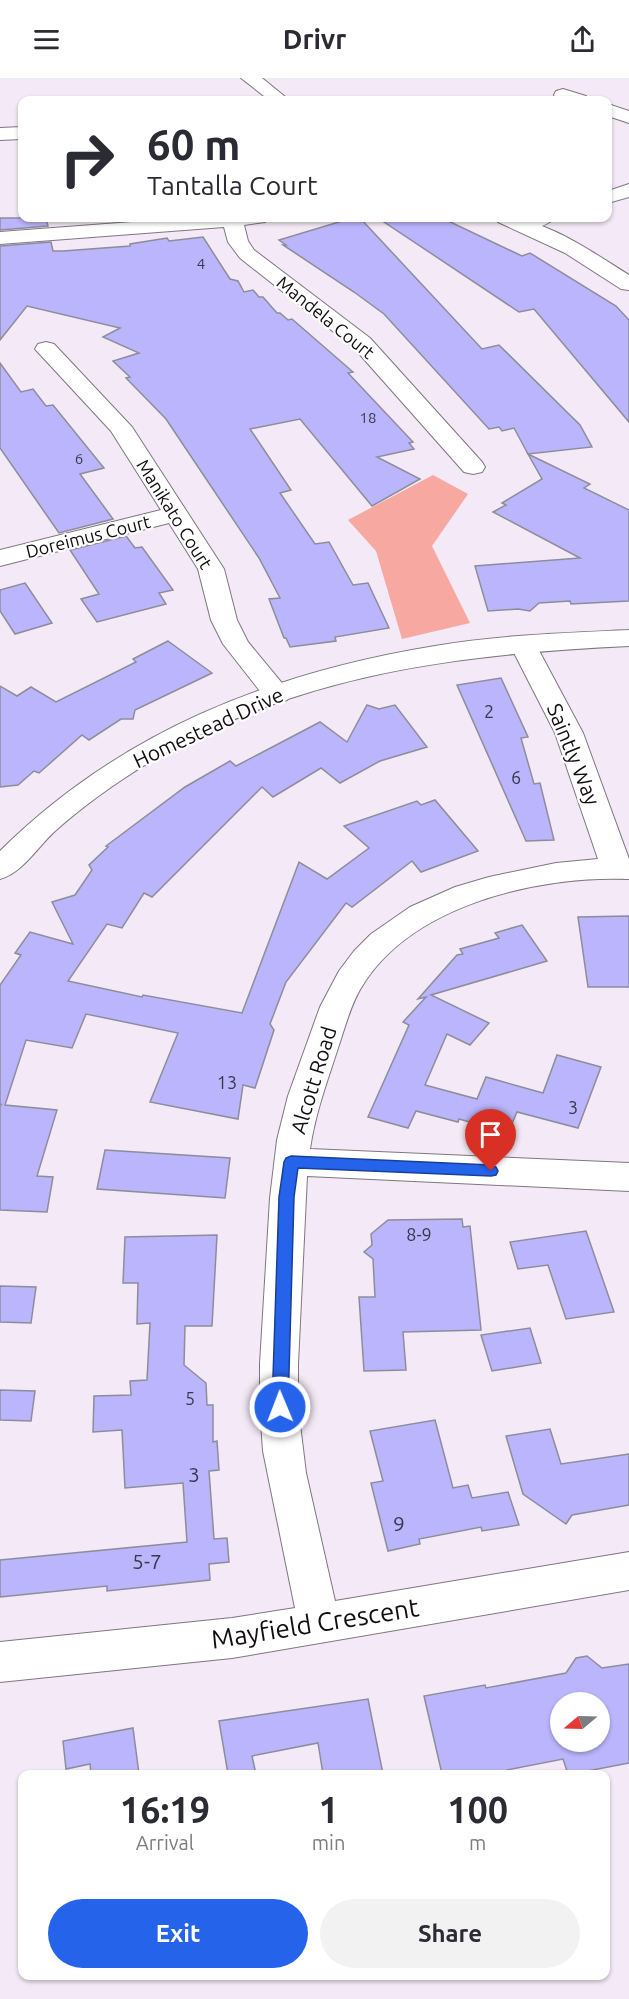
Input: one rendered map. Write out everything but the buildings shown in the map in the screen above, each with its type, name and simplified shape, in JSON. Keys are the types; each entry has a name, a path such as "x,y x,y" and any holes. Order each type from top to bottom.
{"street":[{"path":"250,78 275,96"},
{"path":"612,111 629,117"},
{"path":"0,134 18,133"},
{"path":"612,196 629,190"},
{"path":"0,238 206,222"},
{"name":"Mandela Court","path":"233,222 238,242 247,254 362,343 474,467"},
{"path":"515,222 572,249 629,284"},
{"name":"Manikato Court","path":"46,349 120,427 212,569 224,621 236,644 277,694"},
{"name":"Doreimus Court","path":"0,558 176,514"},
{"name":"Homestead Drive","path":"0,869 40,829 126,765 183,734 243,706 306,684 374,666 435,654 629,638"},
{"name":"Saintly Way","path":"523,645 569,733 622,869"},
{"name":"Alcott Road","path":"319,1623 282,1450 279,1386 287,1197 291,1162 298,1121 336,1005 350,979 387,939 425,912 456,896 545,875 584,869 622,869"},
{"path":"291,1162 629,1177"},
{"name":"Mayfield Crescent","path":"0,1662 232,1638 629,1570"}],"shaded area":[{"path":"433,475 468,494 432,546 470,623 402,639 376,551 348,520"}],"route":[{"path":"280,1407 287,1197 291,1162 491,1171"}]}
